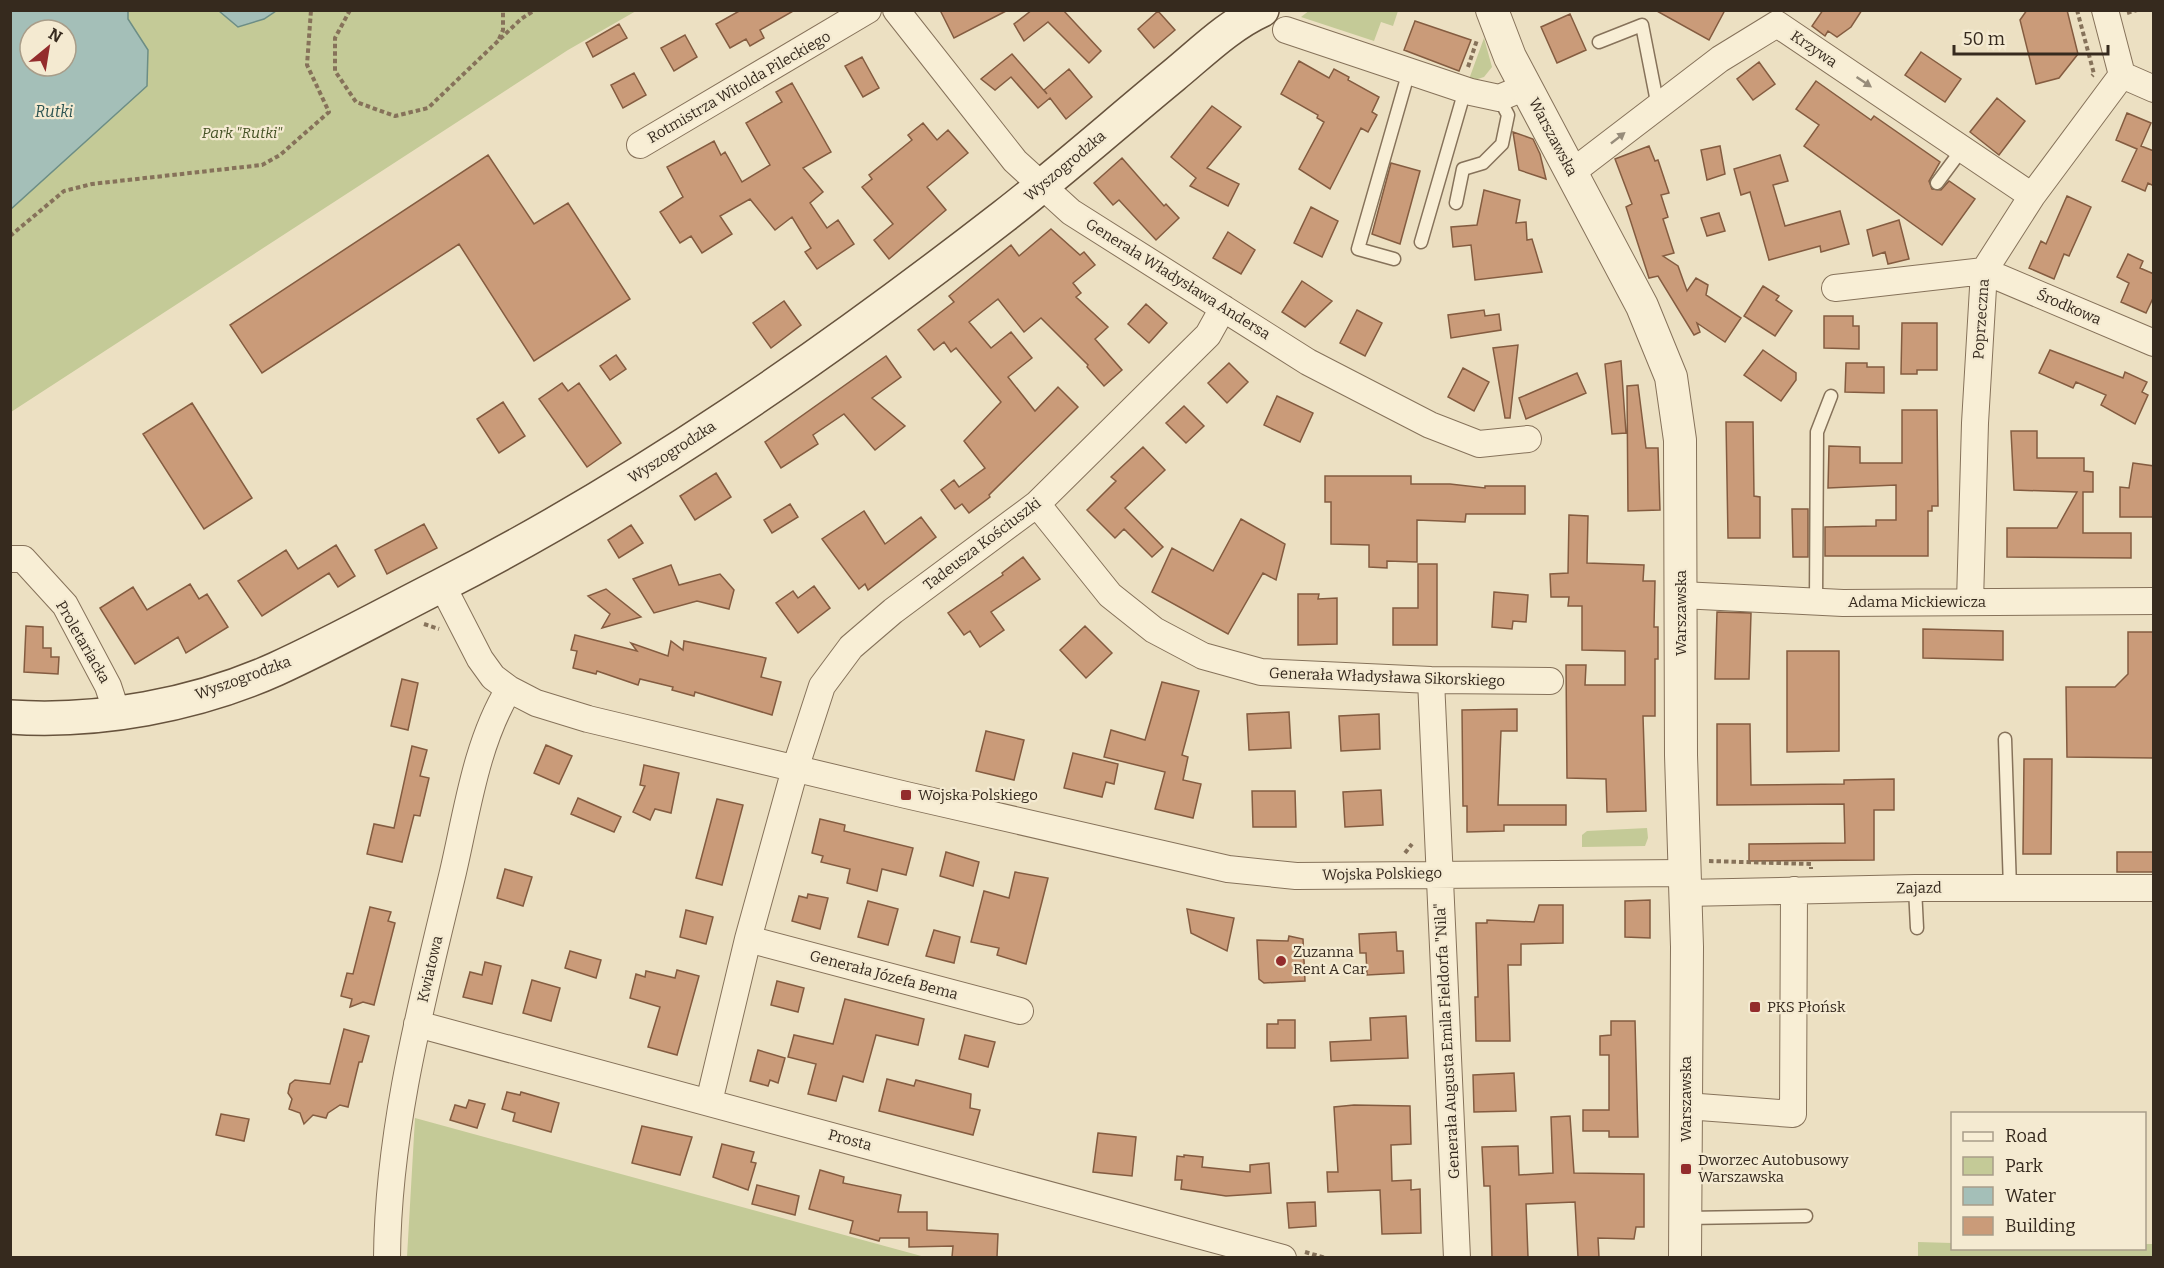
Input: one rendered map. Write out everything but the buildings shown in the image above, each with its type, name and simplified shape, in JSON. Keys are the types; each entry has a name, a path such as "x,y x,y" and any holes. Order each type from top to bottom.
{"main road":[{"name":"Wyszogrodzka","path":"10,717 117,713 197,697 273,670 442,585 622,485 726,416 913,285 1263,17"}],"street":[{"name":"Rotmistrza Witolda Pileckiego","path":"640,145 868,10"},
{"name":"Generała Władysława Andersa","path":"896,10 1015,161 1071,212 1308,362 1430,425 1479,444 1528,439"},
{"path":"2105,10 2122,75 2154,89"},
{"path":"1263,17 1409,71 1513,92"},
{"name":"Warszawska","path":"1485,22 1510,57 1513,92 1571,173 1642,306 1671,377 1680,441 1686,1106 1685,1257"},
{"name":"Krzywa","path":"1571,173 1720,59 1777,24 2032,196"},
{"name":"Poprzeczna","path":"1970,602 1975,423 1984,271 2032,196 2122,75"},
{"path":"1835,288 1984,271"},
{"name":"Środkowa","path":"1984,271 2154,343"},
{"name":"Tadeusza Kościuszki","path":"709,1102 748,939 795,769 822,686 851,647 893,611 1036,504 1208,335 1223,308"},
{"name":"Generała Władysława Sikorskiego","path":"1036,504 1110,595 1154,630 1203,656 1261,672 1431,680 1550,681"},
{"name":"Proletariacka","path":"10,559 22,559 65,605 108,686 117,713"},
{"name":"Wojska Polskiego","path":"442,585 480,658 494,677 509,689 536,703 588,719 795,769 1228,869 1296,876 1432,853 1684,883"},
{"name":"Adama Mickiewicza","path":"1681,595 1816,602 2154,601"},
{"name":"Generała Augusta Emila Fieldorfa \"Nila\"","path":"1431,680 1432,853 1457,1257"},
{"name":"Kwiatowa","path":"387,1257 399,1126 417,1024 481,755 497,708 509,689"},
{"name":"Zajazd","path":"1684,883 1794,890 2154,888"},
{"path":"1686,1106 1793,1114 1794,890"},
{"name":"Generała Józefa Bema","path":"748,939 1020,1011"},
{"name":"Prosta","path":"417,1024 1292,1254"}],"lane":[{"path":"1599,42 1642,25 1658,107"},
{"path":"1394,259 1358,249 1409,71"},
{"path":"1420,242 1465,84"},
{"path":"1456,203 1463,169 1483,163 1502,144 1513,92"},
{"path":"1937,183 1963,148"},
{"path":"1816,602 1817,432 1831,396"},
{"path":"2004,739 2010,888"},
{"path":"1915,888 1917,928"},
{"path":"1686,1218 1806,1216"}],"path":[{"path":"10,236 63,191 92,184 262,165 280,155 329,112 307,65 311,10"},
{"path":"350,10 335,38 335,71 356,102 395,116 428,108 521,19 535,10"},
{"path":"498,42 503,30 503,10"},
{"path":"2078,10 2094,74 2087,82"},
{"path":"1465,84 1485,22"},
{"path":"1292,1254 1326,1257"}],"green space":[{"name":"Park \"Rutki\"","path":"262,10 636,11 568,50 11,412 10,209 147,86 148,50 128,19 128,11 219,11 238,27"},
{"path":"1310,10 1398,11 1393,26 1381,22 1374,41 1301,17"},
{"path":"1484,38 1492,67 1484,77 1468,82"},
{"path":"1647,828 1648,838 1645,846 1582,847 1582,835 1587,831"},
{"path":"415,1118 925,1257 407,1257"},
{"path":"1918,1242 1951,1243 1951,1250 2146,1250 2146,1244 2153,1244 2153,1257 1918,1257"}],"water":[{"name":"Rutki","path":"11,10 128,11 128,19 148,50 147,86 11,209"},
{"path":"219,11 276,11 264,19 238,27"}],"place":[{"name":"Wojska Polskiego","path":"906,795"},
{"name":"Zuzanna Rent A Car","path":"1281,961"},
{"name":"PKS Płońsk","path":"1755,1007"},
{"name":"Dworzec Autobusowy Warszawska","path":"1686,1169"}]}
